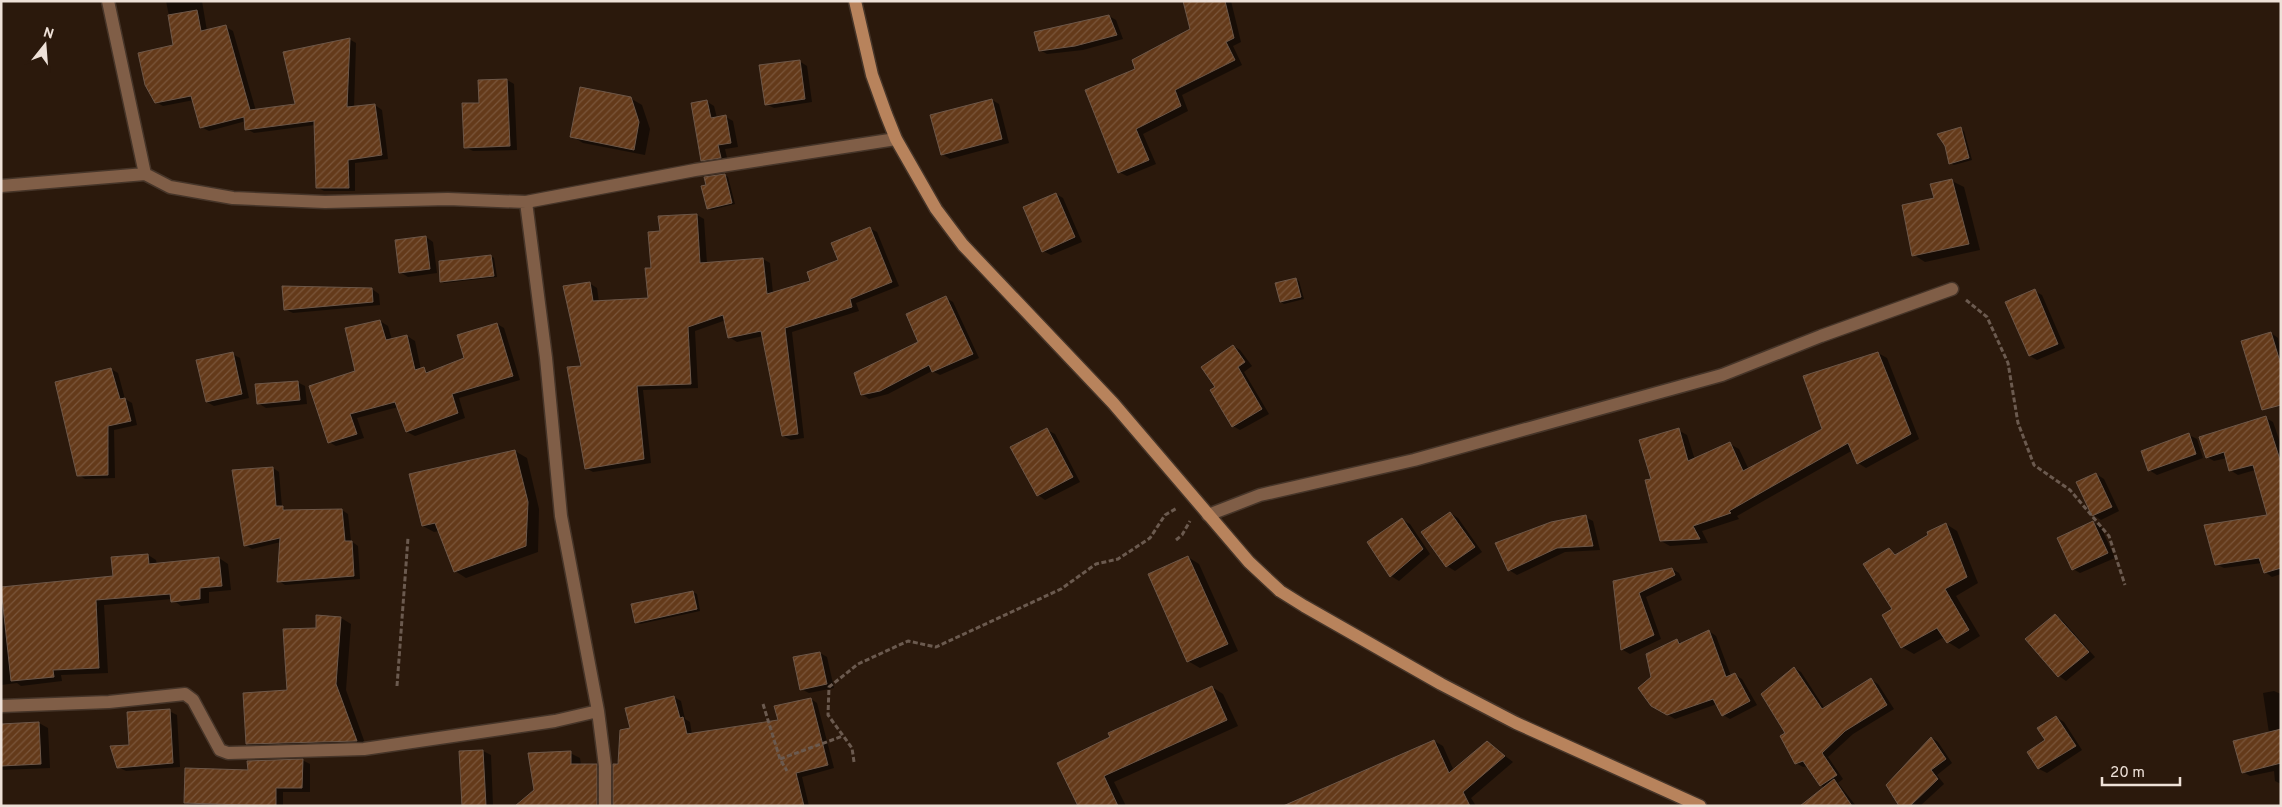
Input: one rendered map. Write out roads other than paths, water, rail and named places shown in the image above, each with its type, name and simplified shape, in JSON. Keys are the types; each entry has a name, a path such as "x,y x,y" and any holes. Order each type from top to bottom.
{"street":[{"path":"108,1 145,174"},
{"path":"855,1 872,75 896,139 936,210 963,245 1113,403 1249,562 1280,591 1304,606 1516,723 1700,806"},
{"path":"1,186 145,174 170,187 233,198 325,202 448,199 526,202 694,170 896,139"},
{"path":"526,202 546,358 561,516 598,711 605,766 605,806"},
{"path":"1208,515 1260,496 1414,460 1722,375 1821,336 1952,289"},
{"path":"1,706 109,702 185,694 193,700 220,750 228,753 364,749 555,721 598,711"}]}
